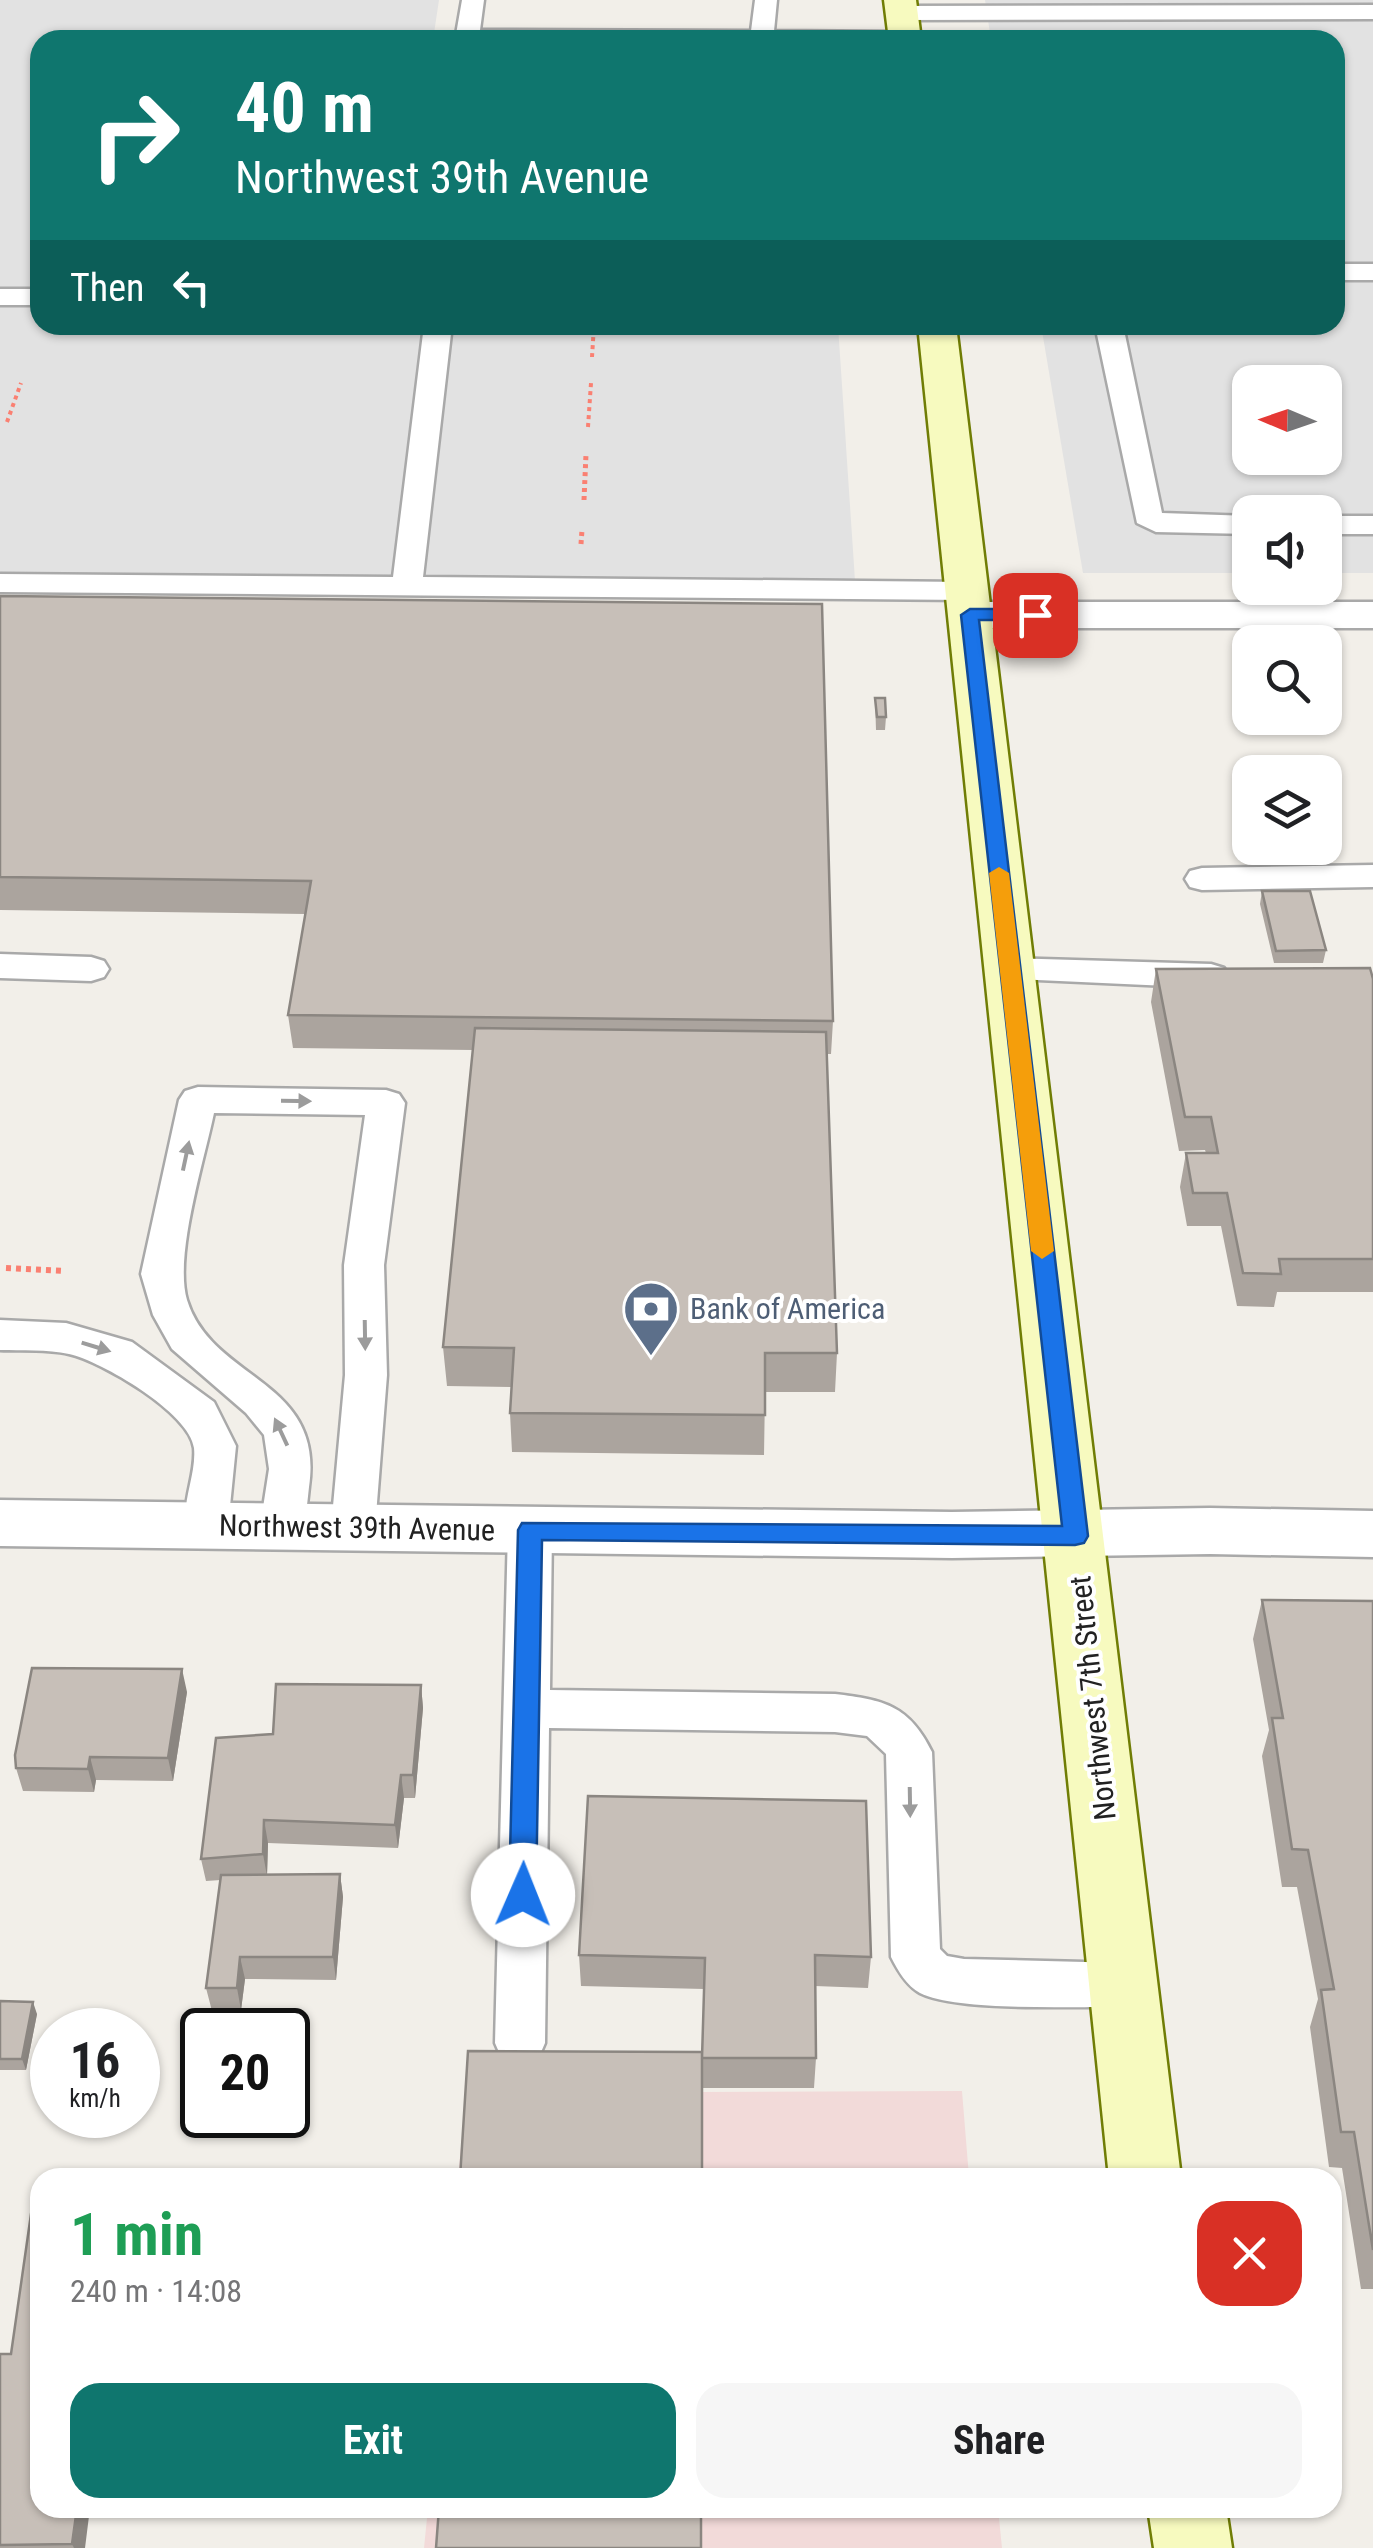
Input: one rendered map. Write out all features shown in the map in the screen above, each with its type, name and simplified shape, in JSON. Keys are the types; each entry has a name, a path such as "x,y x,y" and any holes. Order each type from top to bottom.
{"main road":[{"name":"Northwest 7th Street","path":"939,335 1144,2168"},
{"path":"1189,2518 1193,2548"}],"street":[{"path":"968,603 1235,625"},
{"path":"1309,625 1373,615"},
{"name":"Northwest 39th Avenue","path":"0,1523 1075,1536 1210,1531 1373,1534"}],"lane":[{"path":"469,30 473,0"},
{"path":"763,30 766,0"},
{"path":"837,30 1045,6 1373,12"},
{"path":"1345,272 1373,272"},
{"path":"0,297 30,297"},
{"path":"407,586 437,335"},
{"path":"1111,335 1148,517 1156,524 1232,524"},
{"path":"1342,524 1373,524"},
{"path":"0,583 407,586 968,603"},
{"path":"1202,879 1373,876"},
{"path":"0,966 90,968"},
{"path":"1010,970 1222,976"},
{"path":"282,1527 290,1450 278,1419 188,1340 166,1297 161,1274 198,1100 386,1103 364,1265 366,1375 353,1528"},
{"path":"0,1336 66,1338 116,1353 199,1413 215,1446 206,1526"},
{"path":"520,2044 530,1530"},
{"path":"526,1709 835,1713 878,1718 897,1730 908,1752 916,1957 934,1976 964,1981 1124,1985"}],"path":[{"path":"592,357 593,335"},
{"path":"8,422 21,383"},
{"path":"588,426 591,383"},
{"path":"584,500 586,454"},
{"path":"6,1268 64,1270"}],"shaded area":[{"path":"0,0 439,0 434,30 30,30 30,335 839,335 855,581 0,575"},
{"path":"985,0 1373,0 1373,573 1342,573 1342,495 1232,495 1232,573 1083,573 1043,335 1345,335 1345,30 990,30"},
{"path":"962,2091 968,2168 459,2168 466,2093"},
{"path":"427,2518 999,2518 1002,2548 424,2548"}],"building":[{"path":"0,596 822,604 833,1021 288,1015 311,881 0,877"},
{"path":"875,698 885,698 886,717 877,717"},
{"path":"1262,891 1310,891 1326,950 1276,951"},
{"path":"1370,968 1373,1259 1279,1259 1281,1274 1243,1273 1227,1193 1193,1193 1186,1153 1218,1153 1211,1117 1185,1117 1156,969"},
{"path":"475,1028 826,1032 837,1353 765,1353 765,1415 510,1413 514,1348 443,1347"},
{"path":"1262,1600 1373,1601 1373,2250 1354,2132 1341,2132 1321,1990 1334,1989 1308,1850 1292,1849 1272,1718 1283,1718"},
{"path":"32,1668 182,1669 168,1758 90,1757 88,1769 16,1768 15,1755"},
{"path":"276,1684 421,1685 413,1775 401,1775 395,1825 264,1820 263,1854 201,1859 216,1738 273,1734"},
{"path":"588,1796 866,1801 871,1957 815,1955 816,2058 702,2058 705,1958 579,1955"},
{"path":"340,1874 333,1957 240,1957 237,1988 206,1988 221,1875"},
{"path":"0,2001 33,2002 22,2059 0,2059"},
{"path":"468,2051 702,2052 702,2168 461,2168"},
{"path":"30,2221 30,2518 76,2518 72,2544 0,2545 0,2354 11,2354"},
{"path":"438,2518 701,2518 701,2548 436,2548"}],"slow traffic":[{"path":"999,873 1042,1251"}],"place":[{"name":"Bank of America","path":"651,1358"}],"route":[{"path":"523,1895 530,1530 1075,1536 970,615 1035,615"}]}
